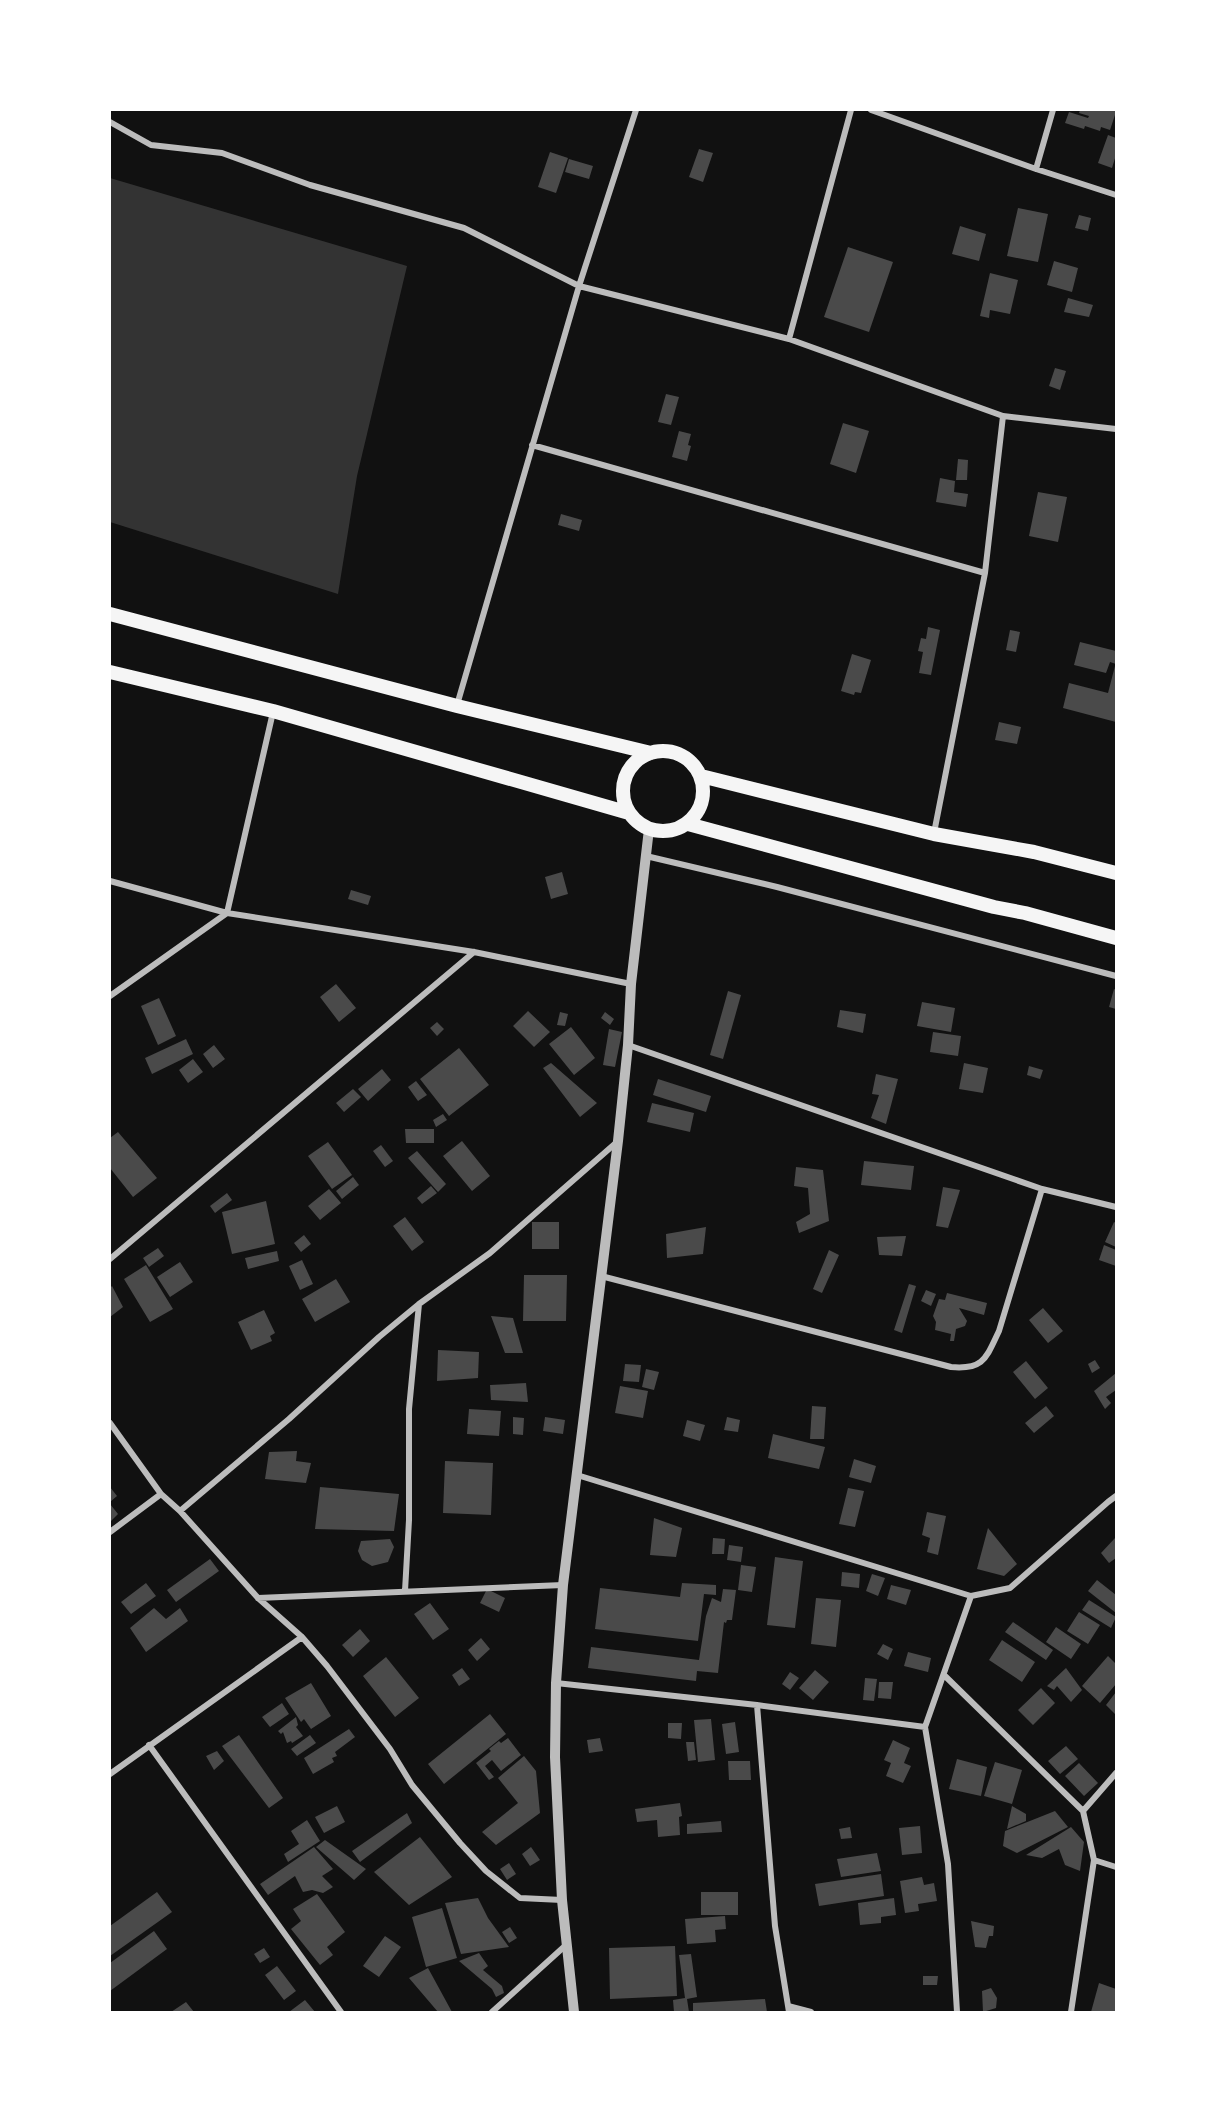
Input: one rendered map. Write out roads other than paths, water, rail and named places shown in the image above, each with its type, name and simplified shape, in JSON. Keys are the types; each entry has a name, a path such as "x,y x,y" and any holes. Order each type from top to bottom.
{"highway":[{"path":"110,614 457,706 651,753"},
{"path":"110,672 273,711 629,813"},
{"path":"663,751 681,755 695,766 701,776 704,788 703,801 697,814 687,824 676,830 662,832 649,829 637,822 629,813 624,802 623,790 631,767 651,753 663,751"},
{"path":"701,776 934,834 1034,852 1116,873"},
{"path":"687,824 1116,938"}],"street":[{"path":"457,706 579,286 636,110"},
{"path":"789,339 851,110"},
{"path":"871,110 1116,195"},
{"path":"1036,169 1053,110"},
{"path":"110,122 152,145 222,153 310,185 464,228 579,286 789,339 1003,417 1116,429"},
{"path":"934,834 985,573 1003,417"},
{"path":"532,446 985,573"},
{"path":"110,996 227,913 273,711"},
{"path":"574,2013 562,1900 555,1757 556,1683 563,1585 618,1141 628,1045 631,984 649,829"},
{"path":"646,856 777,887 1116,976"},
{"path":"110,881 227,913 474,952 631,984"},
{"path":"110,1259 474,952"},
{"path":"628,1045 1042,1189 1116,1207"},
{"path":"180,1511 289,1419 379,1337 419,1304 490,1253 618,1141"},
{"path":"601,1276 951,1367 966,1368 980,1364 999,1331 1042,1189"},
{"path":"405,1591 409,1520 409,1409 419,1304"},
{"path":"110,1423 161,1494 180,1511 258,1598 302,1637 327,1666 390,1749 412,1785 486,1871 520,1898 562,1900"},
{"path":"577,1475 971,1596 1010,1588 1116,1496"},
{"path":"110,1532 161,1494"},
{"path":"258,1598 563,1585"},
{"path":"957,2013 948,1864 925,1727 971,1596"},
{"path":"110,1773 302,1637"},
{"path":"944,1675 1083,1810 1094,1860 1071,2013"},
{"path":"556,1683 757,1704 925,1727"},
{"path":"757,1704 775,1926 788,2009 811,2013"},
{"path":"149,1745 341,2013"},
{"path":"1083,1810 1116,1773"},
{"path":"1094,1860 1116,1867"},
{"path":"492,2013 566,1945"}]}
